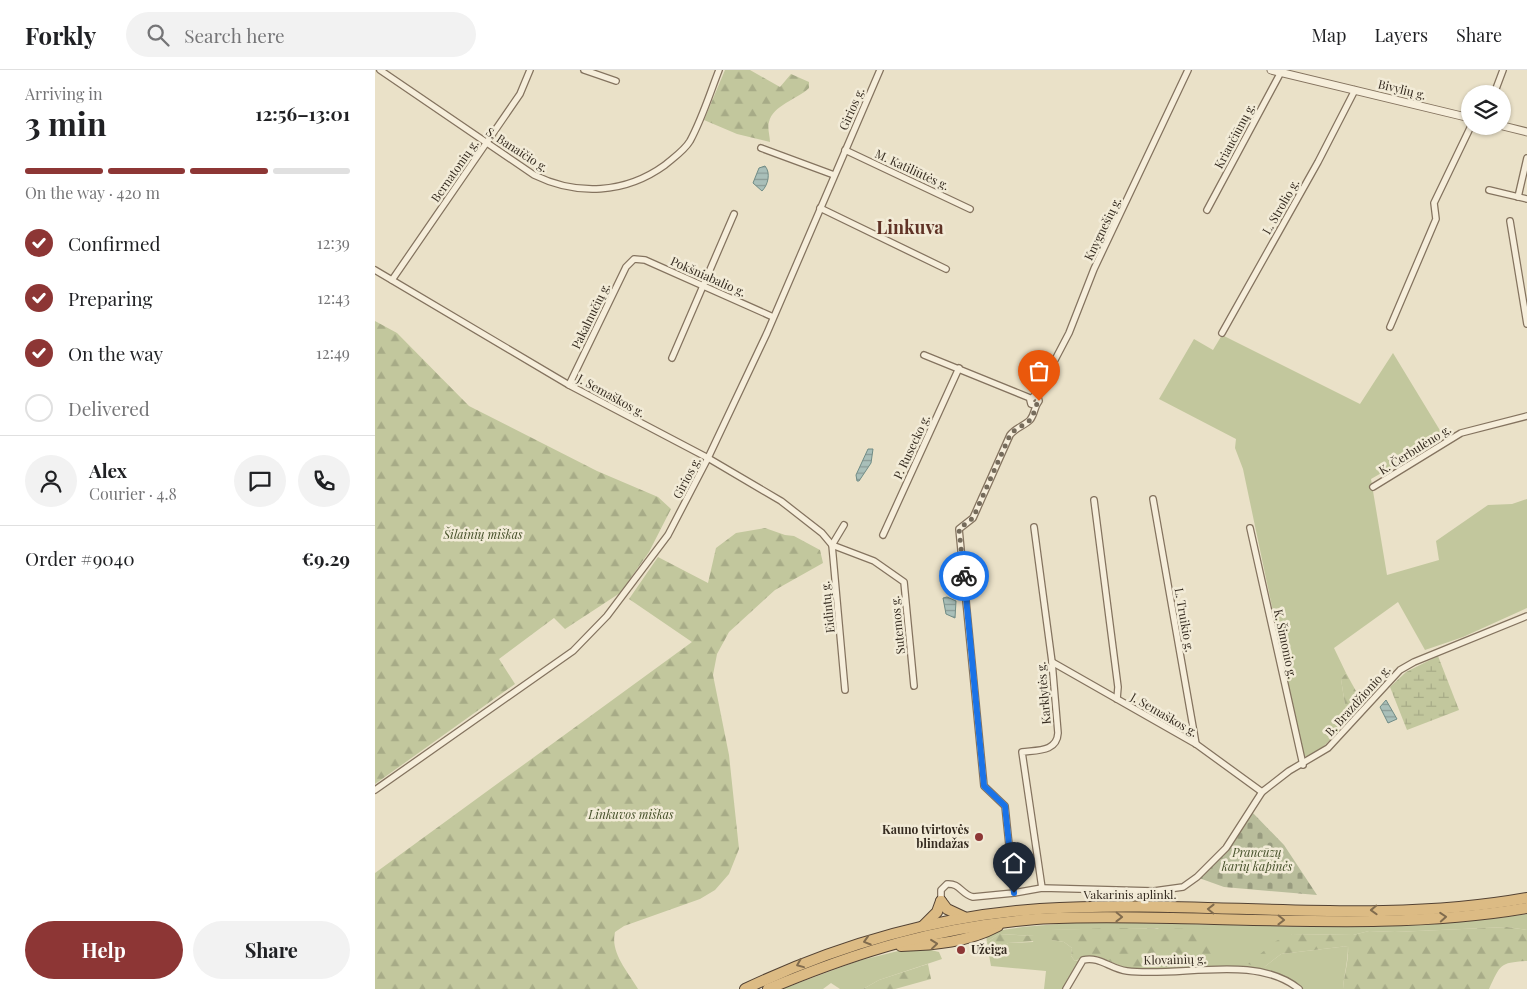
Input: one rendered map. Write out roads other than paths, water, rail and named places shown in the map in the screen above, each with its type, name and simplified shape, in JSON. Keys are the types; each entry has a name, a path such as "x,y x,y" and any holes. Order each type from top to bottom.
{"highway":[{"name":"Vakarinis aplinkl.","path":"745,989 820,956 923,926 1020,911 1071,907 1352,911 1421,908 1527,898"},
{"path":"941,901 947,909 966,918"},
{"path":"923,926 937,912 941,901"},
{"name":"Vakarinis aplinkl.","path":"768,989 825,965 885,946 935,945 976,936 1005,922 1105,917 1356,920 1477,914 1527,908"}],"street":[{"name":"S. Banaičio g.","path":"380,70 520,166 552,184 615,189 653,173 675,158 689,143 719,70"},
{"name":"Bernatonių g.","path":"392,280 520,94 530,70"},
{"path":"584,70 616,81"},
{"name":"Girios g.","path":"375,790 573,651 589,636 668,535 709,458 773,317 880,70"},
{"name":"Knygnešių g.","path":"1014,893 1005,806 984,786 959,529 973,518 1013,430 1030,420 1035,405 1039,401 1033,397 1069,333 1094,269 1187,70"},
{"name":"Bivylių g.","path":"1271,70 1461,116"},
{"path":"1497,85 1503,70"},
{"name":"Kriaučiūnų g.","path":"1207,210 1281,72"},
{"name":"L. Strolio g.","path":"1222,332 1355,90"},
{"path":"1511,128 1527,132"},
{"path":"1390,327 1436,219 1434,203 1467,135"},
{"path":"761,148 834,175"},
{"name":"M. Katiliūtės g.","path":"845,150 970,209"},
{"path":"1518,197 1527,158"},
{"path":"1489,190 1527,199"},
{"path":"820,208 946,270"},
{"path":"672,358 701,286 734,214"},
{"path":"1510,221 1527,324"},
{"name":"Pokšniabalio g.","path":"634,259 645,260 773,317"},
{"name":"Pakalnučių g.","path":"569,385 627,267 634,259"},
{"name":"J. Semaškos g.","path":"375,270 569,385 709,458 781,501 822,533 832,546"},
{"path":"924,355 1033,397"},
{"name":"P. Rusecko g.","path":"883,535 959,368"},
{"name":"K. Čerbulėno g.","path":"1373,487 1461,433 1527,416"},
{"name":"L. Truikio g.","path":"1153,499 1196,744"},
{"path":"1094,500 1117,699"},
{"path":"832,546 844,525"},
{"name":"Karklytės g.","path":"1034,527 1052,662 1057,740 1047,749 1022,752 1042,888"},
{"name":"K. Šimonio g.","path":"1250,528 1303,765"},
{"name":"Sutemos g.","path":"832,546 874,561 903,582 914,686"},
{"name":"Eidintų g.","path":"832,546 845,690"},
{"name":"B. Brazdžionio g.","path":"941,901 941,890 947,884 957,885 969,896 973,897 1042,888 1154,891 1183,887 1197,877 1226,848 1262,792 1289,771 1303,765 1337,739 1390,679 1406,666 1527,616"},
{"name":"J. Semaškos g.","path":"1052,662 1196,744 1262,792"},
{"name":"Klovainių g.","path":"1066,989 1083,960 1092,958 1127,971 1205,970 1263,972 1278,977 1299,989"}],"water":[{"path":"765,166 768,172 768,179 762,191 753,183 759,168"},
{"path":"868,449 873,449 871,463 859,481 857,481 856,475"},
{"path":"947,597 956,601 955,618 946,614 943,598"},
{"path":"1386,700 1397,719 1388,723 1380,707"}],"place":[{"name":"Kauno tvirtovės blindažas","path":"979,837"},
{"name":"Užeiga","path":"961,950"}],"district":[{"name":"Linkuva","path":"910,228"}],"park label":[{"name":"Šilainių miškas","path":"483,535"},
{"name":"Linkuvos miškas","path":"631,815"},
{"name":"Prancūzų karių kapinės","path":"1257,860"}]}
